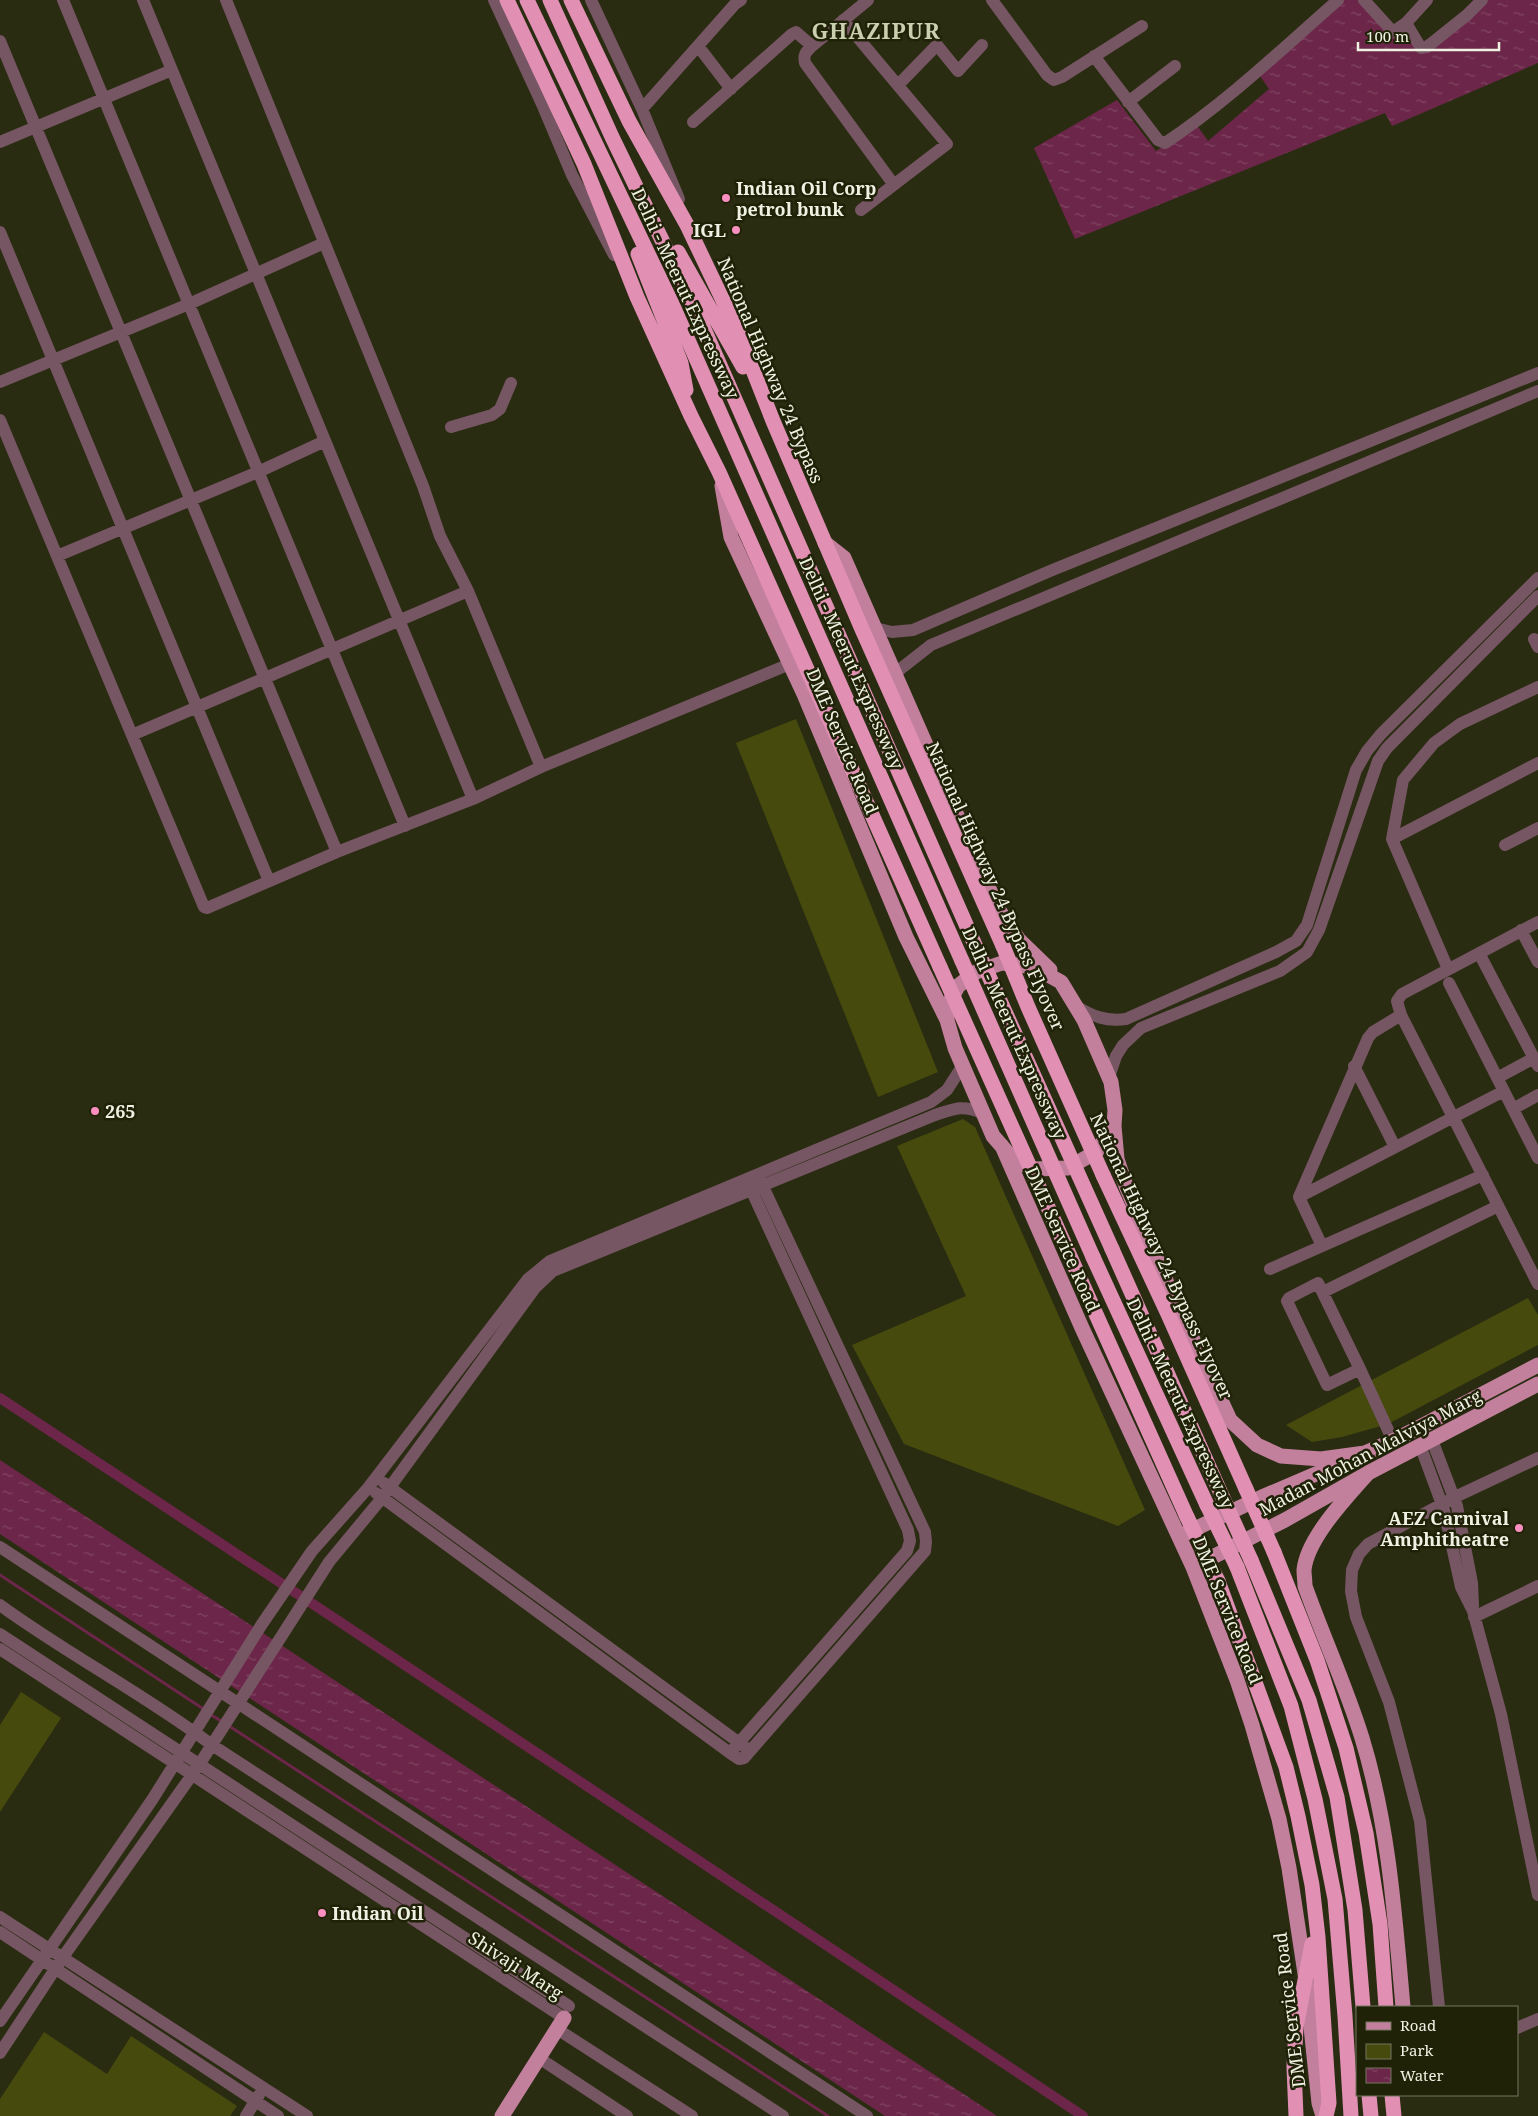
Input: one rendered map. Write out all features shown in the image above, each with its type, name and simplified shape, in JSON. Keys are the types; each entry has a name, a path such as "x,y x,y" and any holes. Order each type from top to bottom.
{"highway":[{"path":"507,0 584,164 637,297 691,416 719,472 1100,1324 1218,1581 1286,1768 1312,1884 1329,2103 1325,2116"},
{"name":"Delhi - Meerut Expressway","path":"527,0 673,306 1093,1257 1237,1567 1291,1706 1316,1799 1334,1899 1345,2016 1351,2116"},
{"name":"Delhi - Meerut Expressway","path":"550,0 612,137 694,304 880,732 1251,1560 1309,1700 1337,1797 1355,1910 1363,2006"},
{"name":"National Highway 24 Bypass","path":"571,0 629,121 687,225 738,332 773,421 825,543"},
{"path":"612,137 773,421"},
{"path":"597,148 681,362 691,416"},
{"name":"National Highway 24 Bypass Flyover","path":"825,543 868,628 1028,1007 1216,1419 1281,1570 1317,1660 1346,1748 1366,1833 1380,1924 1386,2006"},
{"path":"1296,2116 1294,2067 1296,2027 1312,1948 1315,1907"},
{"path":"1370,2096 1371,2116"},
{"path":"1392,2096 1394,2116"}],"main road":[{"name":"DME Service Road","path":"719,472 731,537 790,664 906,937 947,1020 962,1065 993,1136 1002,1146 1082,1328 1193,1567 1237,1680 1269,1782 1289,1868 1306,1980 1319,2104 1325,2116"},
{"path":"868,628 894,674 998,909 1019,940 1061,982 1084,1020 1109,1076 1115,1110 1114,1126 1117,1159 1126,1186 1169,1288 1230,1420 1256,1444 1281,1456 1321,1459 1365,1453"},
{"path":"947,1020 948,1005 958,986 976,972 1002,963 1034,967 1061,982"},
{"path":"1002,1146 1013,1159 1033,1169 1068,1168 1096,1152 1114,1126"},
{"name":"Madan Mohan Malviya Marg","path":"1178,1536 1393,1440 1538,1365"},
{"name":"Madan Mohan Malviya Marg","path":"1193,1567 1285,1520 1368,1473 1538,1384"},
{"path":"1368,1473 1328,1519 1304,1569 1305,1586 1362,1739 1374,1784 1391,1870 1403,2006"},
{"name":"Shivaji Marg","path":"502,2116 563,2018"}],"street":[{"path":"63,0 405,826"},
{"path":"143,0 473,799"},
{"path":"226,0 423,486 440,536 468,591 541,767"},
{"path":"494,0 542,104 572,176 637,297"},
{"path":"591,0 642,109 687,218 687,225"},
{"path":"642,109 741,0"},
{"path":"868,0 805,52 803,57 805,63 894,185"},
{"path":"992,0 1047,75 1054,80 1062,78 1142,26"},
{"path":"1094,56 1158,140 1165,143 1186,129 1265,64 1338,0"},
{"path":"1364,0 1391,32 1394,32 1406,23 1427,0"},
{"path":"1406,23 1421,48 1427,47 1468,15 1482,0"},
{"path":"843,20 947,144 861,210"},
{"path":"693,122 792,34 796,32 800,34 812,46"},
{"path":"0,41 337,852"},
{"path":"898,85 937,45 958,71 982,45"},
{"path":"698,46 731,89"},
{"path":"1128,102 1175,66"},
{"path":"0,142 172,70"},
{"path":"0,232 269,881"},
{"path":"0,382 257,275 324,243"},
{"path":"868,628 892,632 913,630 1050,571 1538,373"},
{"path":"451,426 492,415 500,409 511,382"},
{"path":"894,674 932,645 1538,392"},
{"path":"0,420 204,907 211,908 337,852 473,799 541,767 790,664"},
{"path":"57,556 258,472 325,441"},
{"path":"1076,1006 1092,1016 1104,1020 1126,1019 1267,956 1296,941 1307,925 1356,770 1367,751 1381,734 1538,578"},
{"path":"132,735 468,591"},
{"path":"1109,1076 1116,1056 1123,1045 1141,1028 1280,972 1307,952 1319,930 1378,761 1387,748 1538,596"},
{"path":"1448,969 1392,839 1403,780 1434,743 1460,724 1538,687"},
{"path":"1392,839 1538,763"},
{"path":"1505,845 1538,828"},
{"path":"1538,922 1402,994 1397,1001 1402,1015 1538,1284"},
{"path":"1521,930 1538,962"},
{"path":"1479,953 1536,1062 1497,1078"},
{"path":"1267,956 1280,972"},
{"path":"1448,983 1538,1158"},
{"path":"1322,1246 1299,1197 1354,1066 1370,1035 1402,1015"},
{"path":"0,2053 63,1957 199,1765 329,1562 386,1493 535,1288 553,1271 931,1102 947,1090 962,1065"},
{"path":"1354,1066 1396,1147"},
{"path":"1299,1197 1504,1091"},
{"path":"1513,1109 1538,1095"},
{"path":"0,2021 179,1759 262,1624 312,1551 372,1482 528,1278 550,1261 754,1182 935,1115 956,1108 968,1107 983,1113"},
{"path":"1270,1269 1483,1175"},
{"path":"730,1753 907,1552 910,1541 908,1530 754,1182"},
{"path":"372,1482 730,1753 742,1759 925,1551 926,1542 925,1532 754,1182"},
{"path":"1323,1292 1498,1206"},
{"path":"1360,1369 1330,1384 1326,1384 1287,1301 1289,1298 1318,1283 1360,1369 1393,1440"},
{"path":"1426,1442 1455,1497 1472,1583 1474,1614"},
{"path":"1426,1442 1462,1587 1474,1614 1501,1714 1538,1895"},
{"path":"1439,2006 1420,1821 1389,1702 1356,1617 1351,1592 1352,1570 1359,1554 1368,1544 1455,1497 1538,1458"},
{"path":"386,1493 750,1750"},
{"path":"0,1548 867,2116"},
{"path":"1474,1614 1538,1586"},
{"path":"0,1606 783,2116"},
{"path":"0,1634 179,1759"},
{"path":"0,1649 179,1759"},
{"name":"Shivaji Marg","path":"179,1759 199,1765 383,1884 563,2018"},
{"name":"Shivaji Marg","path":"179,1759 191,1776 563,2018"},
{"path":"376,1896 383,1884"},
{"path":"0,1917 306,2116"},
{"path":"0,1932 278,2116"},
{"path":"563,2018 692,2116"},
{"path":"1518,2028 1538,2019"},
{"path":"539,2058 627,2116"},
{"path":"246,2116 264,2088"}],"green space":[{"path":"796,719 938,1072 878,1097 736,743"},
{"path":"963,1119 975,1127 1145,1510 1118,1526 904,1444 852,1345 966,1296 897,1146"},
{"path":"1528,1298 1538,1315 1538,1345 1388,1424 1342,1437 1312,1442 1286,1425"},
{"path":"21,1692 61,1718 0,1812 0,1725"},
{"path":"44,2032 107,2074 131,2036 237,2106 230,2116 0,2116 0,2099"}],"water":[{"path":"1336,0 1366,0 1396,35 1408,22 1422,42 1441,31 1475,0 1538,0 1538,63 1392,126 1385,113 1075,239 1034,148 1117,100 1156,151 1196,124 1208,141 1269,89 1258,73"},
{"path":"0,1460 997,2116 885,2116 0,1534"}],"waterway":[{"path":"0,1398 1083,2116"},
{"path":"0,1575 205,1710"},
{"path":"210,1714 224,1723"},
{"path":"229,1726 828,2116"}],"place":[{"name":"Indian Oil Corp petrol bunk","path":"726,198"},
{"name":"IGL","path":"736,230"},
{"name":"265","path":"95,1111"},
{"name":"AEZ Carnival Amphitheatre","path":"1519,1528"},
{"name":"Indian Oil","path":"322,1913"}],"district":[{"name":"GHAZIPUR","path":"876,30"}]}
